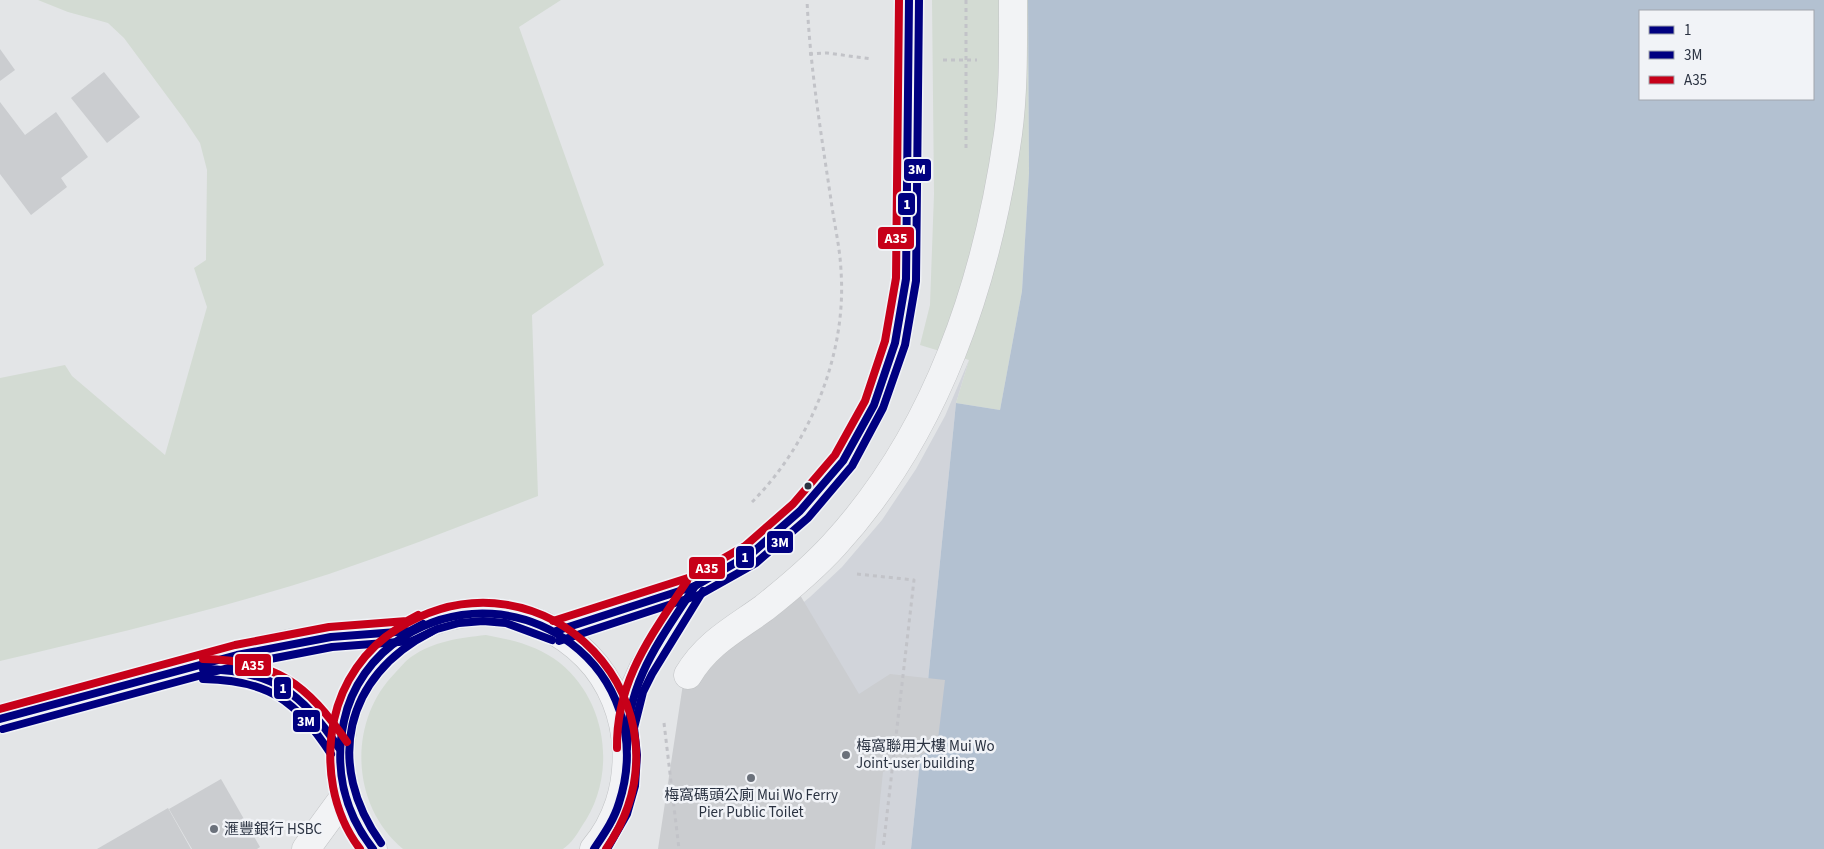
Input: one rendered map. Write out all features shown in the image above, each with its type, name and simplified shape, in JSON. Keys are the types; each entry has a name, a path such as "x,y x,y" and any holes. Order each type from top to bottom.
{"main road":[{"path":"0,719 182,670 292,643 351,635 410,631"},
{"path":"182,670 226,668 269,679 298,696 321,720 339,748"}],"street":[{"path":"556,631 695,586 751,554 800,511 842,462 874,405 896,343 906,279 909,0"},
{"path":"688,675 710,645 763,608 809,569 833,546 863,512 905,450 935,393 970,301 985,252 996,203 1008,132 1013,61 1013,0"},
{"path":"624,727 634,689 643,669 695,586"},
{"path":"373,849 362,836 344,797 339,773 339,748 345,712 359,680 381,652 410,631 433,620 457,613 483,611 508,613 556,631 588,656 610,689 624,727 627,755 625,783 615,849"},
{"path":"594,849 603,838 618,810 625,783"},
{"path":"306,849 344,797"}],"path":[{"path":"750,503 764,490 792,452 815,410 831,365 840,319 842,272 809,54 807,0"},
{"path":"966,0 966,156"},
{"path":"809,54 827,53 871,59"},
{"path":"809,569 914,580 883,849"}],"shaded area":[{"path":"38,0 561,0 519,27 604,265 532,315 538,496 382,555 288,587 165,621 0,661 0,378 65,365 72,376 165,455 207,307 194,268 206,260 207,170 200,143 124,38 108,23 68,12"},
{"path":"932,0 1028,0 1029,173 1022,291 1000,410 956,403 969,360 920,345 930,305 934,194"},
{"path":"969,360 956,403 911,849 702,849 776,625 842,567 882,520 916,469 945,416"},
{"path":"486,635 525,644 552,657 576,679 589,698 602,740 603,763 600,785 593,806 576,835 563,849 403,849 386,831 373,810 365,787 362,763 363,739 369,715 379,693 411,657 438,644 456,639"}],"water":[{"path":"1028,0 1824,0 1824,849 911,849 956,403 1000,410 1022,291 1029,173"}],"building":[{"path":"0,49 15,70 0,81"},
{"path":"104,72 140,117 107,143 71,98"},
{"path":"0,102 25,135 56,112 88,157 61,178 67,187 31,215 0,174"},
{"path":"797,590 859,694 890,674 945,680 937,748 883,772 875,849 658,849 686,664"},
{"path":"221,779 260,847 257,849 192,849 169,809"},
{"path":"168,808 191,849 97,849"}],"transit line":[{"name":"A35","path":"553,621 691,577 745,546 793,504 835,455 865,401 885,341 896,278 899,0"},
{"name":"1","path":"556,631 695,586 751,554 800,511 843,461 874,405 895,343 906,279 909,0"},
{"name":"3M","path":"559,641 699,595 756,563 808,518 852,466 883,408 905,345 916,281 919,0"},
{"name":"A35","path":"617,748 618,724 629,680 649,640 687,581"},
{"name":"1","path":"627,748 628,724 632,702 639,682 658,643 695,586"},
{"name":"3M","path":"607,849 627,814 635,786 637,755 634,728 643,692 703,591"},
{"name":"A35","path":"360,849 350,835 337,804 333,787 330,754 331,737 338,706 356,668 375,646 397,629 452,606 506,605 554,621 594,651 622,693 636,742 631,795 606,849"},
{"name":"1","path":"373,849 363,835 348,805 341,772 341,738 344,721 347,708 358,684 382,653 403,637 447,618 492,614 534,623 571,643 600,673 620,711 627,755 619,803 612,821 594,849"},
{"name":"A35","path":"0,709 235,645 329,627 407,621 418,615"},
{"name":"3M","path":"3,729 239,665 332,647 412,641 437,629 459,623 483,621 506,623 552,640"},
{"name":"1","path":"0,719 237,655 331,637 410,631 423,624"},
{"name":"3M","path":"381,843 364,813 353,783 349,754 352,725 362,698 379,673 402,650 431,632"},
{"name":"A35","path":"203,659 229,660 251,664 270,670 287,679 318,705 347,742"},
{"name":"1","path":"203,669 227,670 248,674 283,688 311,712 339,748"},
{"name":"3M","path":"203,679 226,680 246,684 263,689 278,697 305,720 331,754"}],"place":[{"name":"梅窩聯用大樓 Mui Wo Joint-user building","path":"846,755"},
{"name":"梅窩碼頭公廁 Mui Wo Ferry Pier Public Toilet","path":"751,778"},
{"name":"滙豐銀行 HSBC","path":"214,829"}]}
